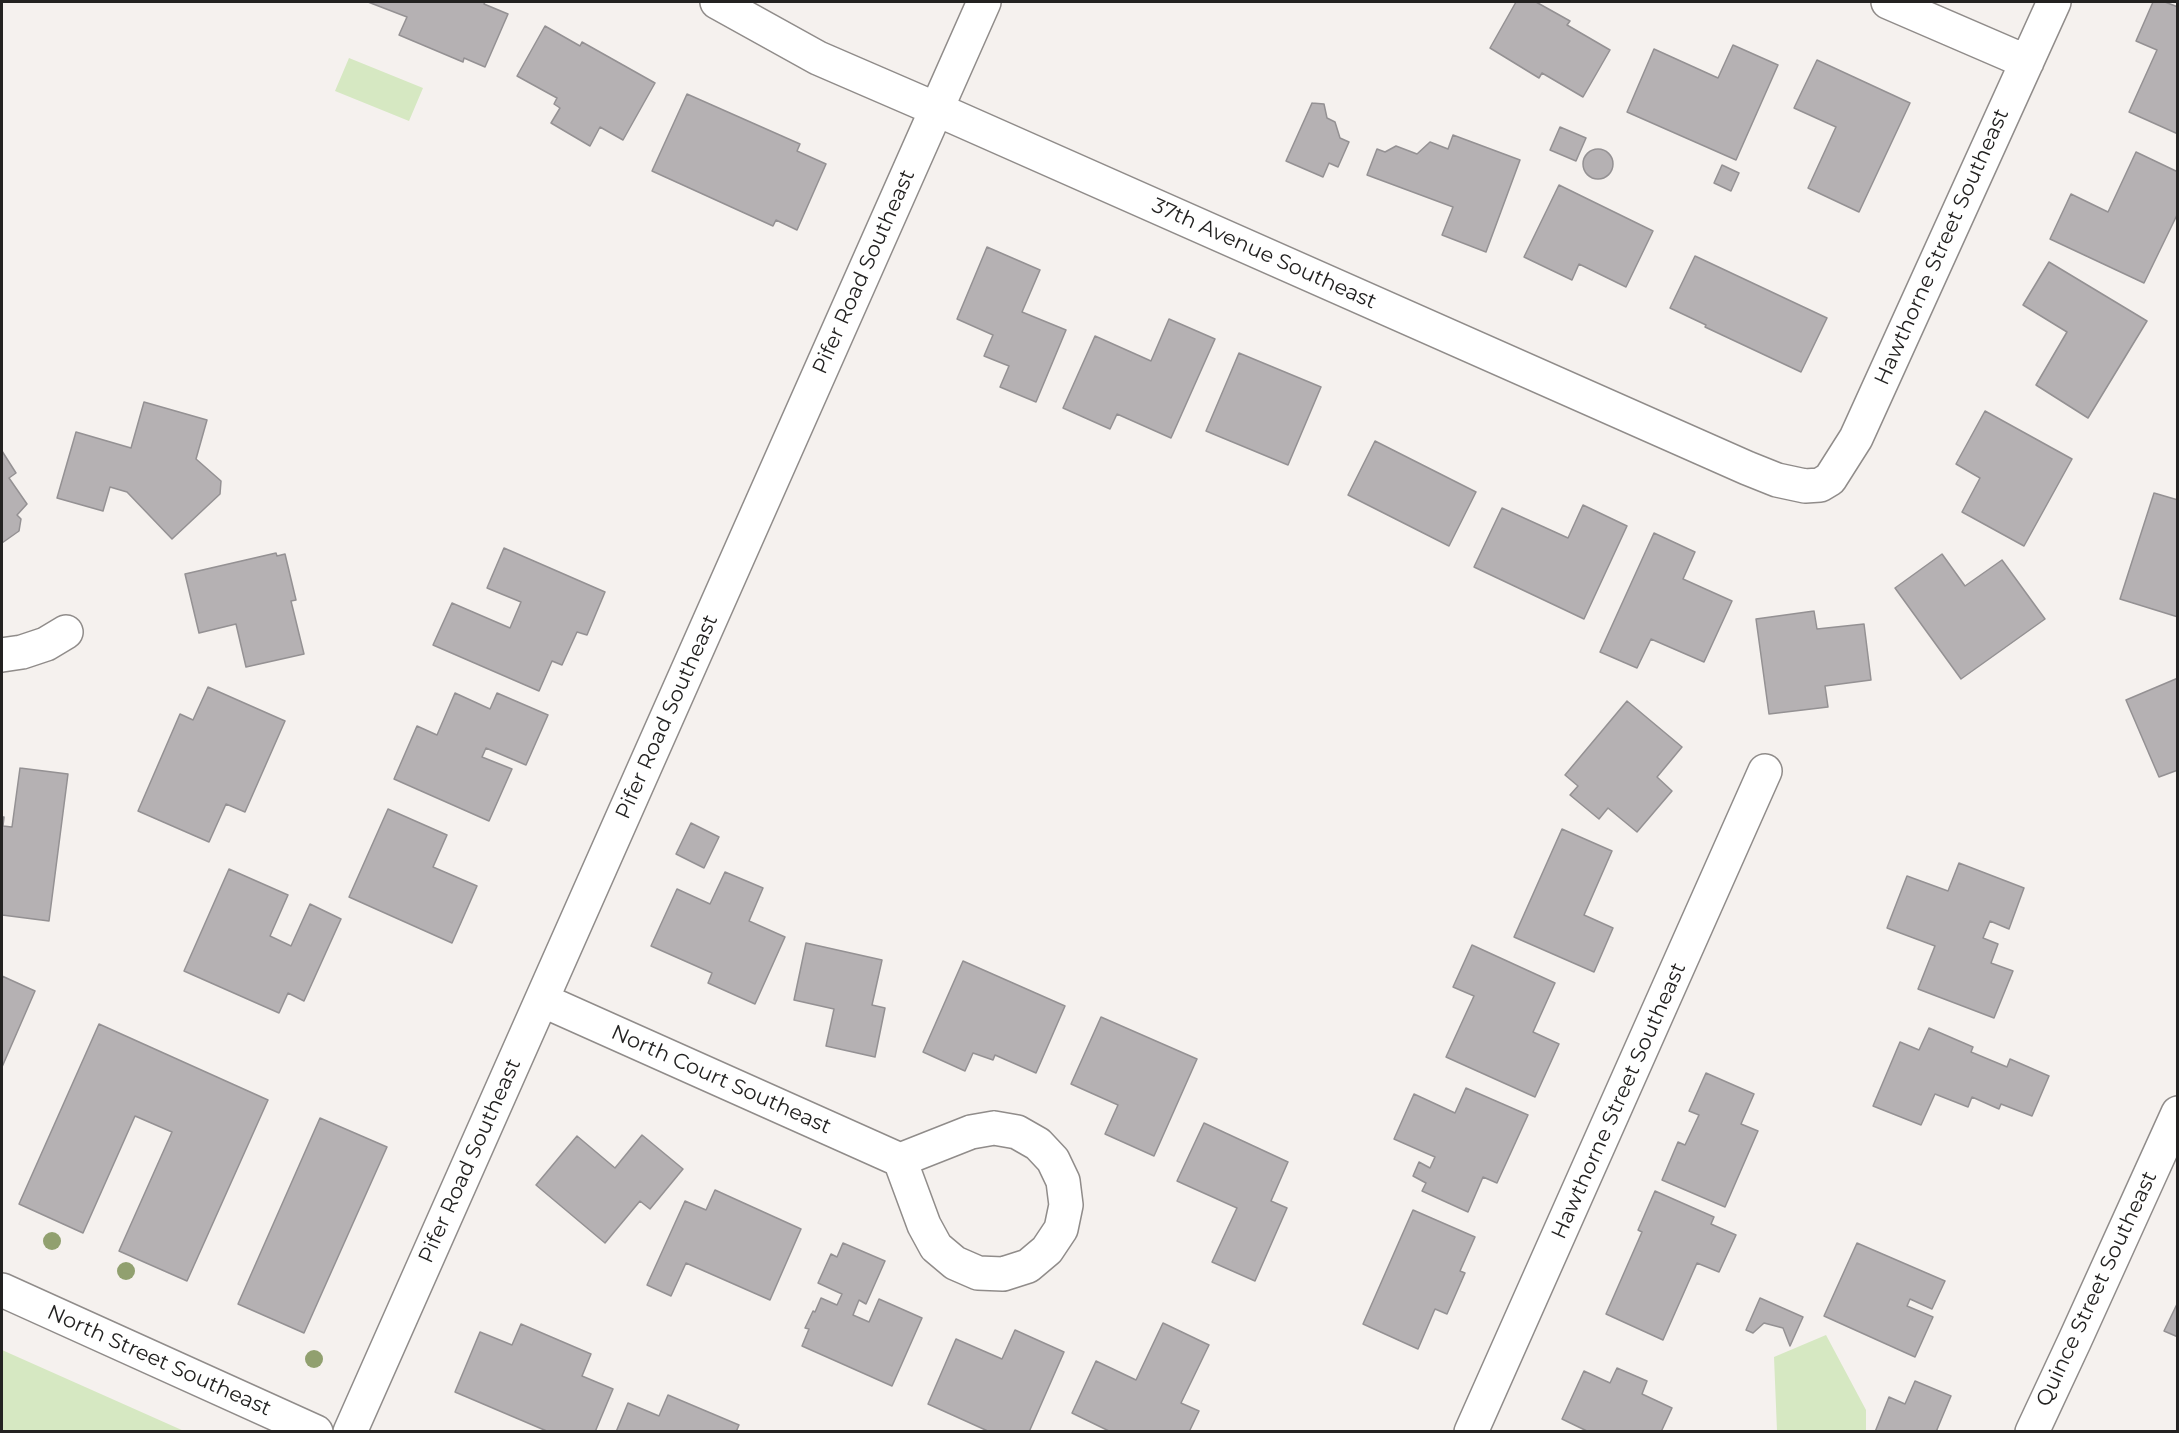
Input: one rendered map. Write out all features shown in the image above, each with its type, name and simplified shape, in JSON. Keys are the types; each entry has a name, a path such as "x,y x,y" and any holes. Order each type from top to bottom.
{"street":[{"name":"37th Avenue Southeast","path":"717,2 818,58 1747,468 1777,480 1805,486 1820,485"},
{"name":"Pifer Road Southeast","path":"350,1431 984,2"},
{"path":"1888,2 2027,62"},
{"name":"Hawthorne Street Southeast","path":"1820,485 1830,479 1856,438 2054,2"},
{"path":"2,655 22,652 46,644 66,632"},
{"name":"Hawthorne Street Southeast","path":"1471,1431 1765,771"},
{"name":"North Court Southeast","path":"542,1000 900,1161"},
{"name":"Quince Street Southeast","path":"2032,1431 2178,1113"},
{"path":"994,1128 1017,1132 1038,1144 1046,1152 1064,1181 1066,1205 1061,1229 1047,1250 1028,1266 1003,1274 978,1273 955,1263 936,1247 924,1225 900,1161 971,1132 994,1128"},
{"name":"North Street Southeast","path":"2,1290 316,1431"}],"green space":[{"path":"349,58 423,88 409,121 335,91"},
{"path":"1826,1335 1866,1410 1866,1431 1777,1431 1774,1357"},
{"path":"2,1350 184,1431 2,1431"}],"building":[{"path":"368,2 485,2 484,4 508,14 485,67 464,58 463,62 399,35 407,17"},
{"path":"1516,2 1536,2 1570,21 1567,25 1610,50 1583,97 1542,73 1539,78 1490,48"},
{"path":"2153,2 2165,2 2178,7 2178,134 2129,112 2157,50 2136,41"},
{"path":"545,26 580,46 582,42 655,83 623,140 600,127 590,146 551,123 560,108 554,104 557,98 517,76"},
{"path":"1733,45 1778,65 1736,160 1627,112 1654,49 1718,78"},
{"path":"1817,60 1910,103 1859,212 1808,188 1836,127 1794,108"},
{"path":"687,94 800,144 797,151 826,164 797,230 776,220 773,226 652,171"},
{"path":"1312,103 1324,104 1327,118 1335,122 1340,138 1349,142 1338,167 1329,163 1323,177 1286,161"},
{"path":"1560,127 1586,138 1576,161 1550,150"},
{"path":"1453,135 1520,160 1486,252 1442,235 1453,207 1367,175 1377,149 1385,152 1396,146 1417,154 1430,142 1448,149"},
{"path":"1598,149 1609,153 1613,164 1609,175 1598,179 1587,175 1583,164 1587,153"},
{"path":"2136,152 2178,172 2178,213 2144,283 2050,239 2071,194 2108,212"},
{"path":"1722,165 1739,173 1731,191 1714,183"},
{"path":"1559,185 1653,231 1626,287 1579,264 1572,280 1524,257"},
{"path":"987,247 1040,270 1022,312 1066,330 1036,402 1000,387 1009,366 984,356 993,335 957,319"},
{"path":"1695,256 1827,318 1801,372 1670,308"},
{"path":"2049,262 2147,321 2088,418 2036,385 2067,332 2023,305"},
{"path":"1169,319 1215,339 1171,438 1117,414 1110,429 1063,408 1095,336 1151,361"},
{"path":"1239,353 1321,387 1288,465 1206,431"},
{"path":"144,402 207,420 196,459 221,481 220,494 172,539 127,492 110,487 103,511 57,498 76,432 131,448"},
{"path":"1985,411 2072,459 2024,546 1962,512 1980,478 1956,464"},
{"path":"1375,441 1476,492 1449,546 1348,495"},
{"path":"2,451 16,473 9,478 27,504 17,515 21,519 19,531 2,543"},
{"path":"2154,493 2178,500 2178,617 2120,599"},
{"path":"1583,505 1627,526 1584,619 1474,567 1502,508 1568,538"},
{"path":"1654,533 1695,552 1683,579 1732,601 1704,662 1651,639 1637,668 1600,652"},
{"path":"504,548 605,592 587,635 577,632 562,665 552,661 539,691 433,645 452,603 510,628 521,602 487,588"},
{"path":"276,553 277,556 285,554 296,600 291,601 304,654 246,667 236,624 199,633 185,574"},
{"path":"1942,554 1965,586 2002,560 2045,619 1961,679 1895,588"},
{"path":"1814,611 1817,629 1864,624 1871,680 1825,686 1828,707 1769,714 1756,619"},
{"path":"2178,678 2178,770 2159,777 2126,700"},
{"path":"208,687 285,721 245,812 226,804 209,842 138,811 180,714 193,720"},
{"path":"455,693 490,709 497,693 548,715 526,765 486,748 482,757 512,769 489,821 394,779 417,726 437,735"},
{"path":"1627,701 1682,747 1657,777 1672,791 1637,832 1608,808 1599,819 1570,795 1578,786 1565,775"},
{"path":"20,768 68,774 49,921 2,915 2,817 4,817 3,826 12,827"},
{"path":"388,809 447,835 433,867 477,886 452,943 349,897"},
{"path":"691,823 719,837 704,868 676,854"},
{"path":"1562,829 1612,851 1584,915 1613,928 1594,972 1514,937"},
{"path":"1959,863 2024,888 2009,929 1990,921 1983,938 1998,944 1991,963 2013,971 1994,1018 1918,989 1935,946 1887,928 1907,876 1948,891"},
{"path":"229,869 288,895 270,936 291,946 310,904 341,919 304,1001 288,993 279,1013 184,971"},
{"path":"725,872 763,888 749,921 785,937 755,1004 708,983 712,973 651,946 677,889 710,904"},
{"path":"806,943 882,960 872,1005 885,1008 875,1057 826,1046 834,1009 794,1000"},
{"path":"1472,945 1555,983 1533,1032 1559,1044 1535,1097 1446,1057 1474,996 1453,987"},
{"path":"963,961 1065,1006 1036,1073 995,1055 993,1060 973,1053 965,1071 923,1052"},
{"path":"2,976 35,991 2,1067"},
{"path":"1101,1017 1197,1059 1154,1156 1105,1134 1118,1105 1071,1084"},
{"path":"99,1024 268,1100 187,1281 119,1251 172,1132 135,1116 83,1233 19,1204"},
{"path":"1929,1028 1973,1047 1971,1052 2007,1067 2010,1059 2049,1076 2032,1116 2001,1104 1999,1109 1972,1097 1968,1107 1935,1094 1921,1125 1873,1106 1900,1042 1919,1050"},
{"path":"1706,1073 1754,1094 1741,1124 1758,1131 1725,1207 1662,1180 1678,1142 1685,1145 1699,1115 1689,1111"},
{"path":"1466,1088 1528,1115 1497,1183 1483,1177 1468,1212 1422,1191 1426,1183 1413,1176 1419,1162 1430,1168 1435,1157 1394,1139 1414,1094 1455,1113"},
{"path":"320,1118 387,1147 304,1333 238,1304"},
{"path":"1204,1123 1288,1162 1271,1201 1287,1208 1255,1281 1212,1262 1237,1208 1177,1181"},
{"path":"642,1135 683,1169 650,1209 640,1201 605,1243 536,1185 577,1136 615,1168"},
{"path":"715,1190 801,1229 770,1300 686,1263 671,1296 647,1285 685,1201 706,1210"},
{"path":"1655,1191 1714,1217 1711,1224 1736,1235 1719,1272 1697,1263 1663,1340 1606,1314 1642,1232 1638,1230"},
{"path":"1413,1210 1475,1237 1460,1271 1465,1273 1447,1314 1435,1309 1418,1349 1363,1324"},
{"path":"843,1243 885,1261 866,1304 859,1300 853,1315 869,1322 879,1299 922,1318 892,1386 802,1346 809,1329 805,1328 821,1298 837,1305 842,1294 818,1283 831,1254 837,1257"},
{"path":"1857,1243 1945,1281 1932,1309 1910,1299 1907,1306 1933,1317 1915,1357 1824,1316"},
{"path":"1760,1298 1803,1317 1790,1346 1783,1328 1764,1323 1753,1333 1746,1330"},
{"path":"2178,1302 2178,1337 2164,1331"},
{"path":"1163,1323 1209,1345 1181,1403 1199,1411 1189,1432 1111,1432 1072,1413 1096,1361 1136,1380"},
{"path":"521,1324 591,1354 582,1376 613,1389 595,1432 549,1432 455,1392 480,1332 512,1345"},
{"path":"1015,1330 1064,1352 1029,1432 990,1432 928,1404 956,1339 1002,1359"},
{"path":"1617,1368 1647,1381 1642,1394 1672,1408 1661,1432 1589,1432 1562,1419 1584,1371 1610,1383"},
{"path":"1915,1381 1951,1396 1936,1432 1875,1432 1889,1397 1905,1404"},
{"path":"668,1395 739,1425 736,1432 616,1432 628,1403 659,1416"}]}
